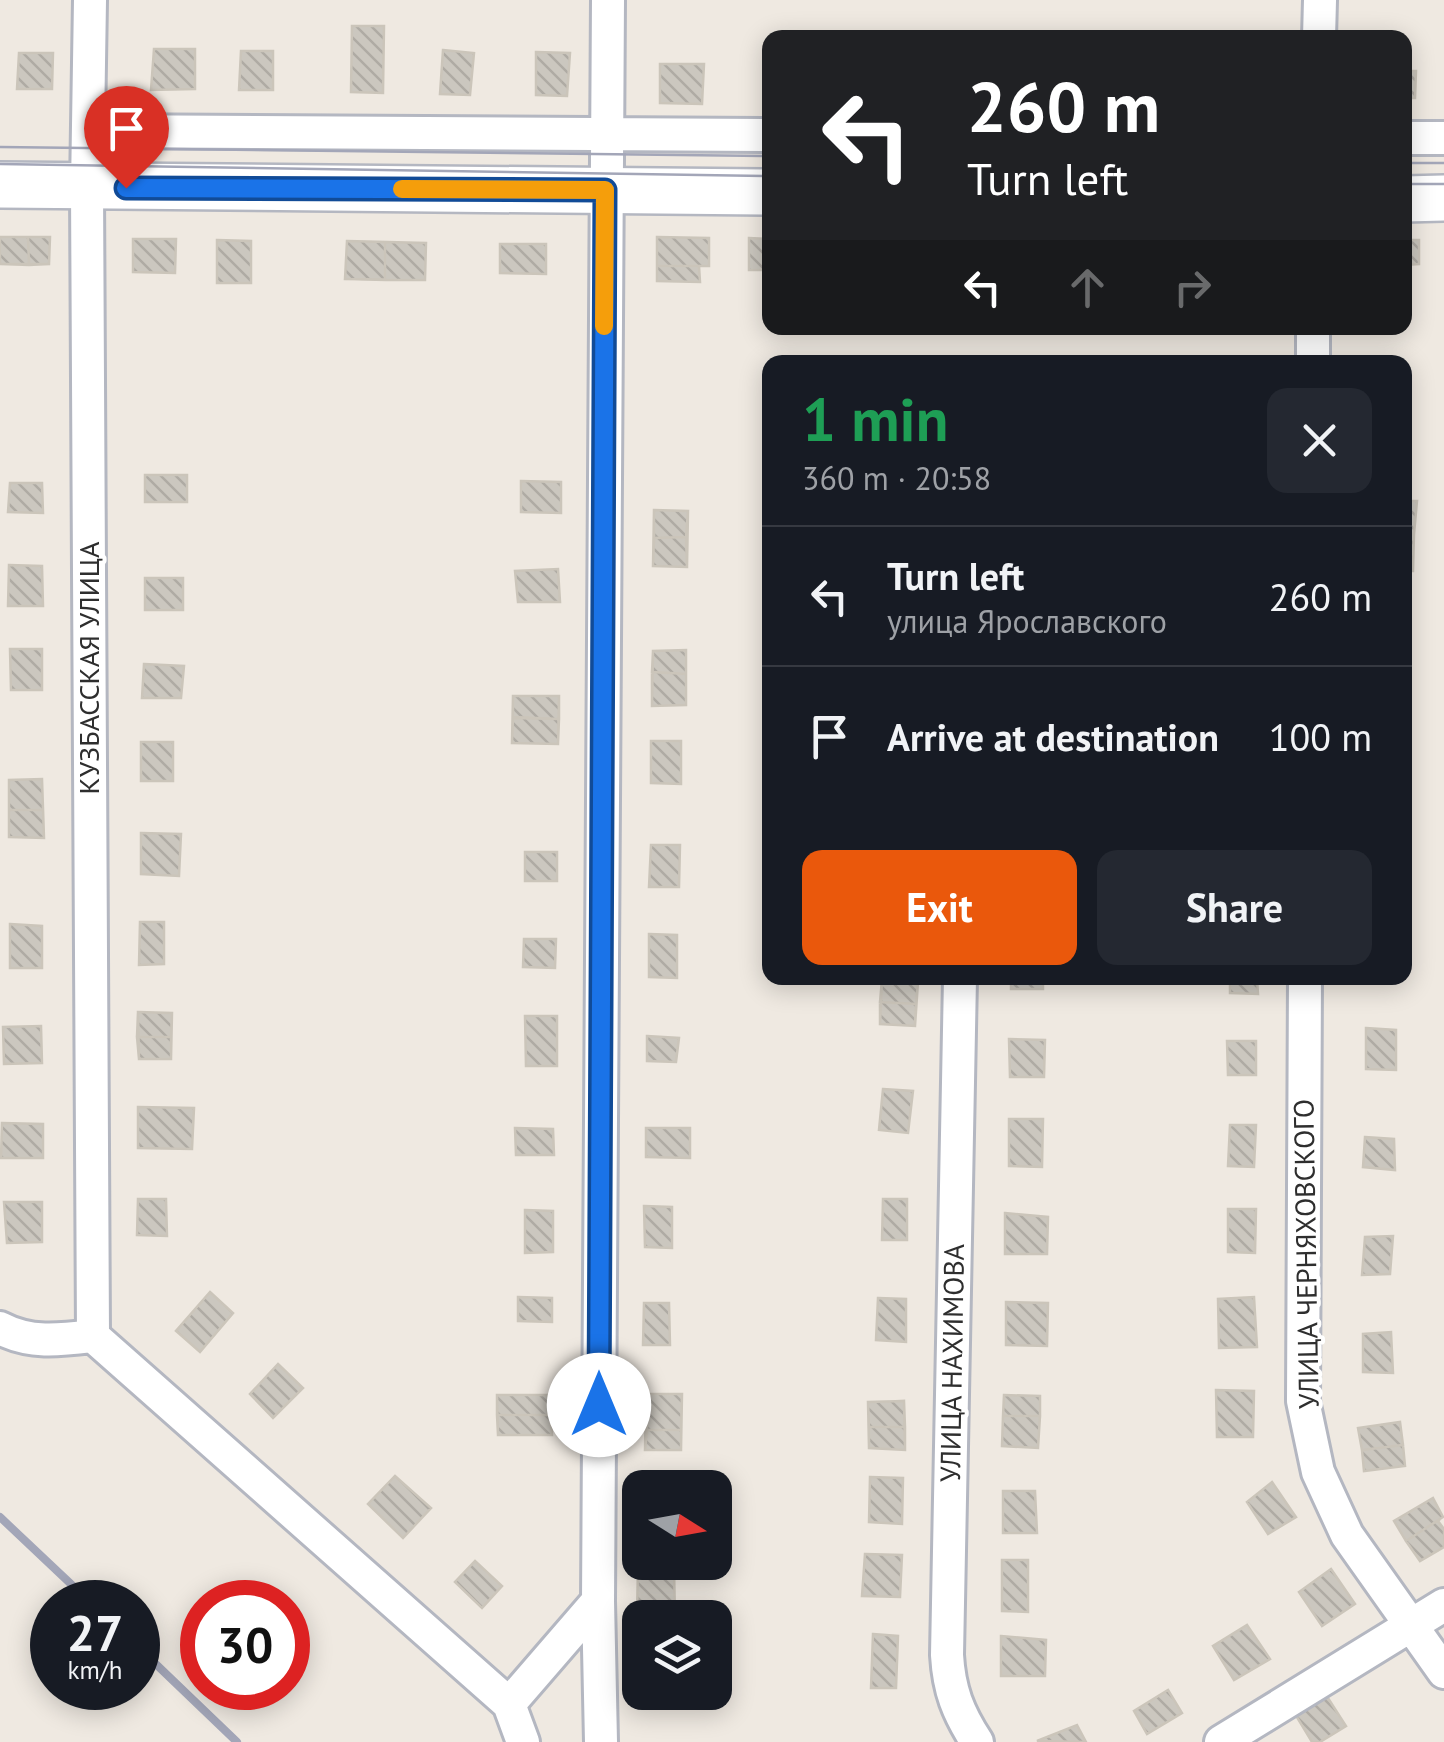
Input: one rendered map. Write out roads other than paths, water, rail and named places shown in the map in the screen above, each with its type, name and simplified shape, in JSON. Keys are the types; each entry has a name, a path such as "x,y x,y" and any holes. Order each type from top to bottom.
{"street":[{"name":"КУЗБАССКАЯ УЛИЦА","path":"90,0 87,188 93,1336"},
{"path":"601,1742 598,1601 608,0"},
{"path":"1319,30 1320,0"},
{"path":"88,131 762,135"},
{"path":"1412,138 1444,138"},
{"path":"0,185 762,192"},
{"path":"1412,199 1444,198"},
{"name":"УЛИЦА НАХИМОВА","path":"960,985 946,1655 949,1685 958,1712 977,1742"},
{"name":"УЛИЦА ЧЕРНЯХОВСКОГО","path":"1305,985 1303,1401 1318,1472 1348,1534 1444,1672"},
{"path":"0,1328 13,1335 48,1341 93,1336 509,1704 523,1742"},
{"path":"509,1704 598,1601"},
{"path":"1221,1742 1444,1605"}],"tram line":[{"path":"0,147 762,156"},
{"path":"1412,163 1444,163"},
{"path":"0,164 762,176"},
{"path":"1412,184 1444,184"}],"railway":[{"path":"0,1517 67,1580"},
{"path":"160,1668 237,1742"}]}
